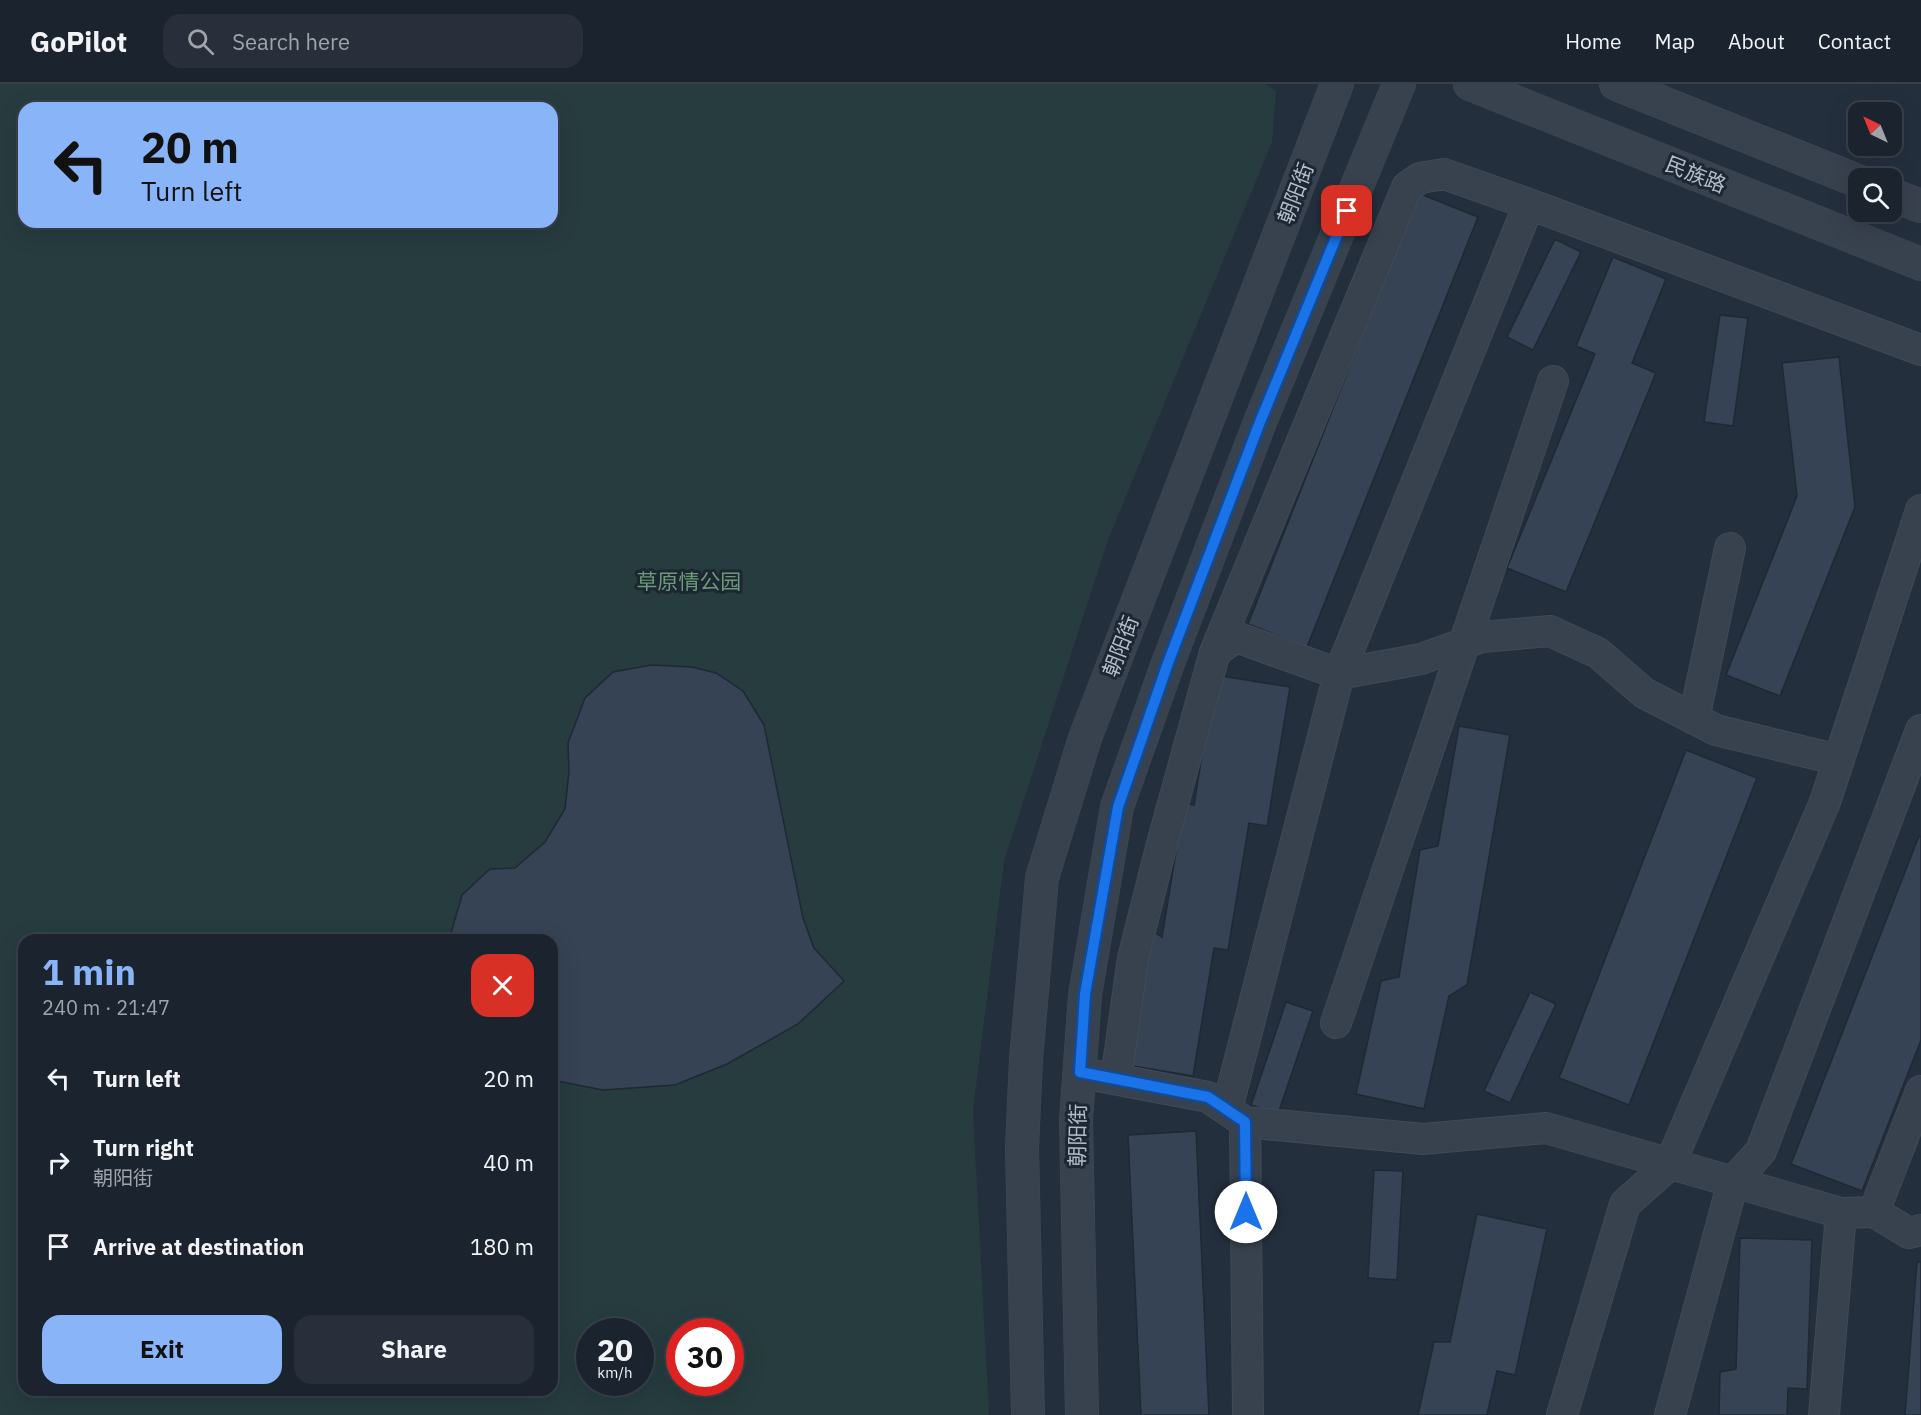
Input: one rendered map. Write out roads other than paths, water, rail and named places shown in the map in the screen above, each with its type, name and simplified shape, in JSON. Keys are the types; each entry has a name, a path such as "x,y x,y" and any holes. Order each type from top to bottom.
{"street":[{"name":"朝阳街","path":"1028,1415 1022,1148 1026,1059 1042,878 1084,738 1337,84"},
{"name":"朝阳街","path":"1082,1415 1076,1120 1085,994 1118,807 1168,663 1260,422 1399,84"},
{"name":"民族路","path":"1470,84 1921,264"},
{"path":"1616,84 1848,177"},
{"path":"1116,1079 1133,958 1215,652 1407,187 1420,178 1444,174 1921,350"},
{"path":"1902,199 1921,206"},
{"path":"1248,1415 1236,1116 1339,674 1529,204"},
{"path":"1336,1023 1553,381"},
{"path":"1562,1415 1625,1204 1670,1164 1825,802 1921,510"},
{"path":"1694,719 1730,548"},
{"path":"1215,652 1236,638 1339,674 1421,659 1482,638 1550,631 1598,652 1644,693 1716,730 1839,760"},
{"path":"1670,1415 1733,1182 1761,1151 1921,730"},
{"path":"1080,1072 1208,1097 1236,1116 1423,1139 1546,1128 1841,1214 1874,1212 1909,1233 1921,1230"},
{"path":"1874,1212 1921,1091"},
{"path":"1824,1415 1841,1214"}],"park label":[{"name":"草原情公园","path":"689,581"}]}
